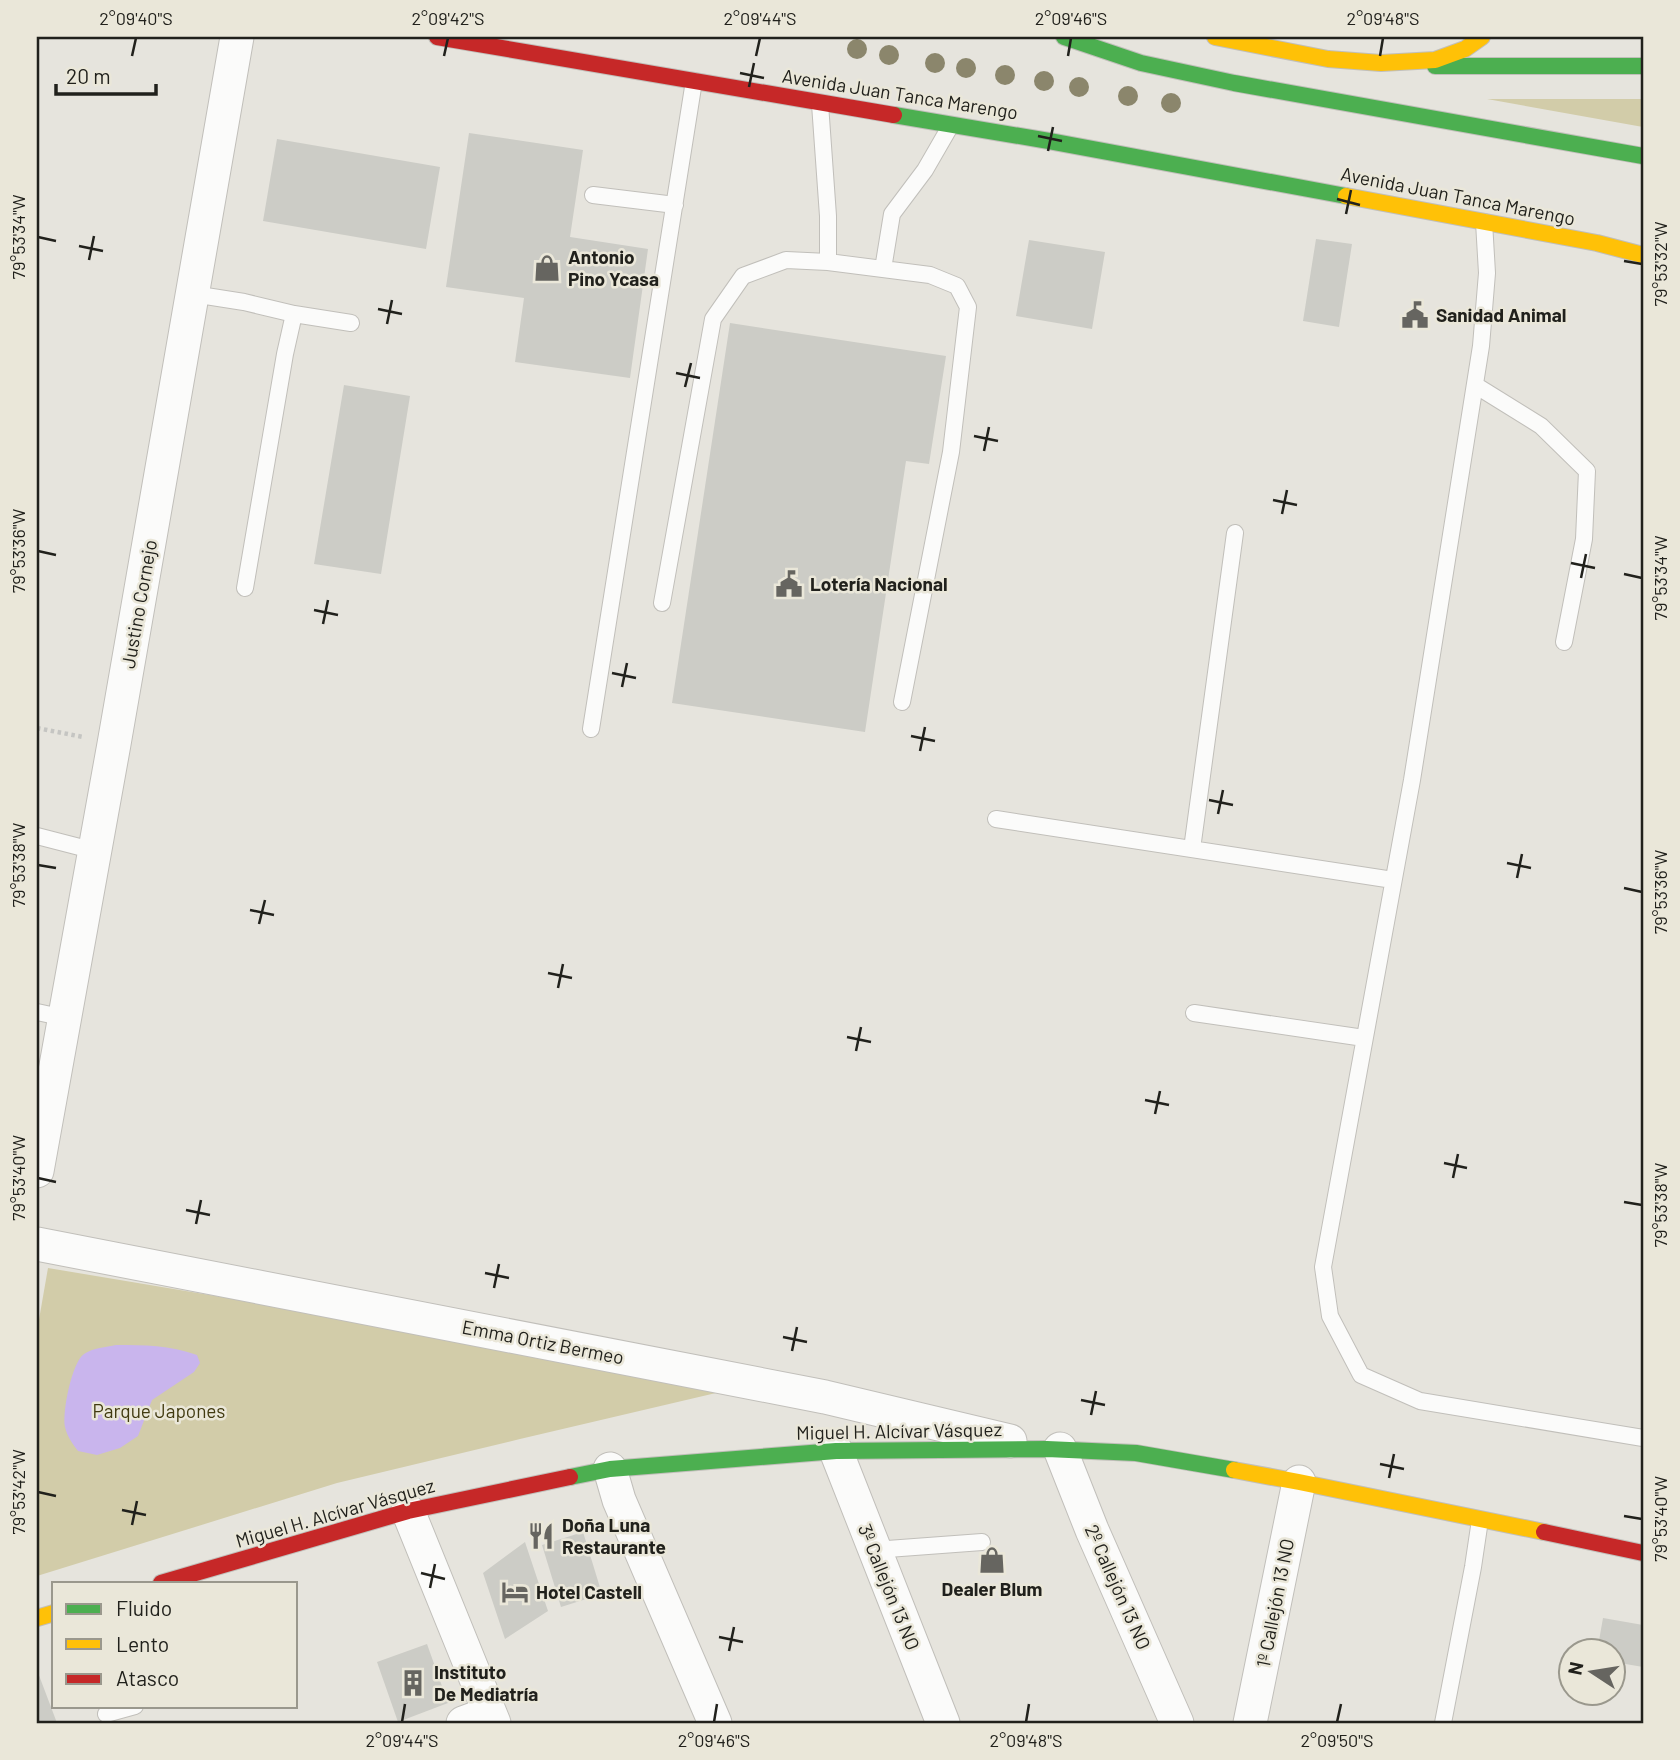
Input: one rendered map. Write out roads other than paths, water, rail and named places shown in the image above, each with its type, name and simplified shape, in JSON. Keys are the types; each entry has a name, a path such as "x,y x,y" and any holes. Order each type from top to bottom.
{"main road":[{"name":"Avenida Juan Tanca Marengo","path":"437,37 1049,141 1597,243 1643,255"},
{"path":"1064,37 1141,63 1234,83 1643,156"},
{"path":"1221,37 1328,58 1381,63 1460,67 1643,66"},
{"path":"1381,63 1435,60 1465,49 1482,37"},
{"path":"1597,243 1643,244"},
{"name":"Miguel H. Alcívar Vásquez","path":"166,1582 241,1567 408,1511 610,1469 836,1451 1053,1449 1136,1453 1299,1482 1643,1553"}],"street":[{"name":"Justino Cornejo","path":"37,1171 51,1015 95,851 237,37"},
{"name":"Emma Ortiz Bermeo","path":"37,1244 825,1397 1053,1449"},
{"name":"2º Callejón 13 NO","path":"1053,1449 1093,1530 1177,1723"},
{"name":"3º Callejón 13 NO","path":"836,1451 943,1723"},
{"path":"610,1469 619,1500 715,1723"},
{"name":"1º Callejón 13 NO","path":"1251,1723 1299,1482"},
{"path":"408,1511 482,1720"}],"lane":[{"path":"591,729 694,81"},
{"path":"820,103 828,216 828,262"},
{"path":"883,269 892,214 925,170 951,125"},
{"path":"593,195 675,205"},
{"path":"1484,222 1487,272 1475,385 1412,780 1323,1266 1330,1316 1361,1374 1420,1401 1643,1438"},
{"path":"662,603 713,319 743,276 786,260 828,262 930,275 957,286 968,307 951,452 902,702"},
{"path":"193,294 351,323"},
{"path":"245,588 294,314"},
{"path":"1475,385 1541,426 1587,471 1584,539 1564,642"},
{"path":"1192,849 1235,533"},
{"path":"996,819 1393,880"},
{"path":"37,836 95,851"},
{"path":"1194,1013 1364,1038"},
{"path":"1443,1723 1480,1520"},
{"path":"874,1550 982,1542"},
{"path":"106,1714 128,1708"}],"place":[{"name":"Antonio Pino Ycasa","path":"547,268"},
{"name":"Sanidad Animal","path":"1415,315"},
{"name":"Lotería Nacional","path":"789,584"},
{"name":"Doña Luna Restaurante","path":"541,1536"},
{"name":"Dealer Blum","path":"992,1560"},
{"name":"Hotel Castell","path":"515,1592"},
{"name":"Instituto De Mediatría","path":"413,1683"}],"park label":[{"name":"Parque Japones","path":"159,1411"}]}
